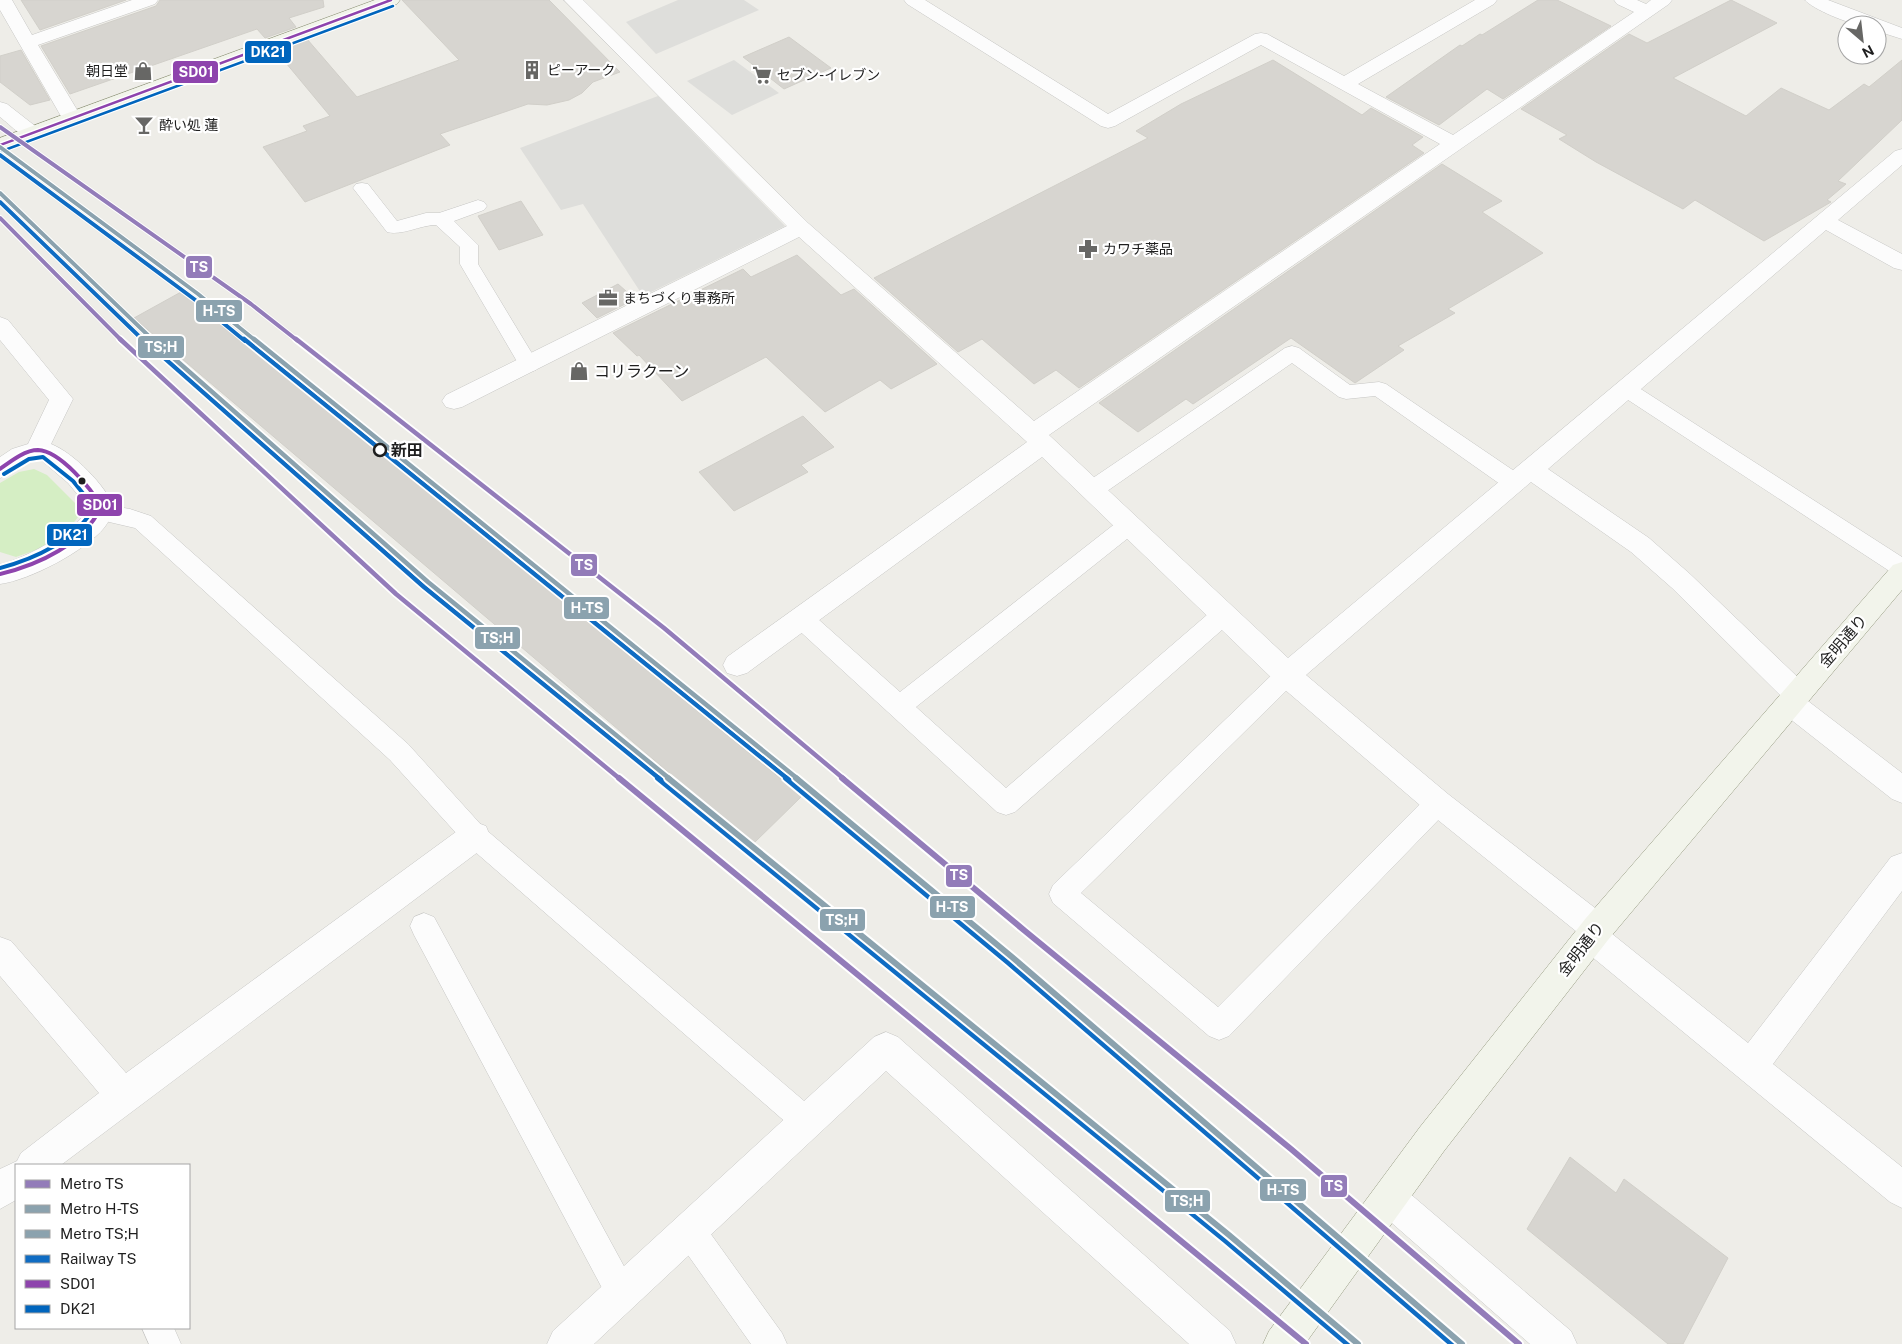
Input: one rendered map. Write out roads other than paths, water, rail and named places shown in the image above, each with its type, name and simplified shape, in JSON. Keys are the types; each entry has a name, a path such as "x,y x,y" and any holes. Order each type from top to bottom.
{"street":[{"path":"3,0 72,118"},
{"path":"28,42 149,0"},
{"path":"0,145 391,0"},
{"path":"573,0 801,228 1038,439 1287,675 1750,1067 1902,1190"},
{"path":"913,0 1108,122 1261,38 1454,144"},
{"path":"1344,84 1488,0"},
{"path":"1623,0 1655,5"},
{"path":"1814,0 1848,15"},
{"path":"736,665 1038,439 1454,144 1655,5"},
{"path":"1887,29 1902,34"},
{"path":"0,108 32,133"},
{"path":"1287,675 1902,155"},
{"path":"1825,221 1902,263"},
{"path":"454,401 801,228"},
{"path":"0,325 61,400 36,452"},
{"path":"0,469 18,458 44,451 76,476 98,498 101,504 96,520 87,528 32,564 4,574"},
{"path":"1522,476 1640,545 1681,581 1794,698 1902,790"},
{"name":"金明通り","path":"1282,1344 1432,1139 1594,933 1902,572"},
{"path":"36,1164 67,1154 123,1096 475,836"},
{"path":"1750,1067 1902,866"},
{"path":"0,952 123,1096"},
{"path":"566,1344 886,1049 1217,1344"},
{"path":"0,1191 15,1179"},
{"path":"1389,1198 1558,1344"}],"lane":[{"path":"362,188 393,228 426,219 441,219 478,206"},
{"path":"441,219 469,244 469,264 528,365"},
{"path":"1092,490 1292,353 1346,392 1379,390 1522,476"},
{"path":"1626,389 1902,568"},
{"path":"100,512 130,517 144,522 399,752 475,836 807,1122"},
{"path":"899,707 1129,525"},
{"path":"801,618 1006,804 1224,615"},
{"path":"1287,675 1062,894 1219,1026 1438,803"},
{"path":"424,926 621,1292"},
{"path":"689,1230 771,1344"},
{"path":"158,1329 165,1344"}],"metro line":[{"name":"TS","path":"0,127 251,304 664,628 1025,931 1291,1149 1519,1344"},
{"name":"H-TS","path":"0,147 198,294 809,788 1012,957 1462,1344"},
{"name":"TS;H","path":"0,193 136,325 428,582 1229,1235 1358,1344"},
{"name":"TS","path":"0,218 120,339 396,594 1306,1344"}],"rail line":[{"name":"TS","path":"0,155 194,299 805,793 1008,962 1452,1344"},
{"name":"TS","path":"0,202 132,330 424,587 1225,1240 1348,1344"}],"place":[{"name":"ピーアーク","path":"532,70"},
{"name":"朝日堂","path":"143,71"},
{"name":"セブン-イレブン","path":"762,75"},
{"name":"酔い処 蓮","path":"144,125"},
{"name":"カワチ薬品","path":"1088,249"},
{"name":"まちづくり事務所","path":"608,298"},
{"name":"コリラクーン","path":"579,371"},
{"name":"新田","path":"380,450"}]}
